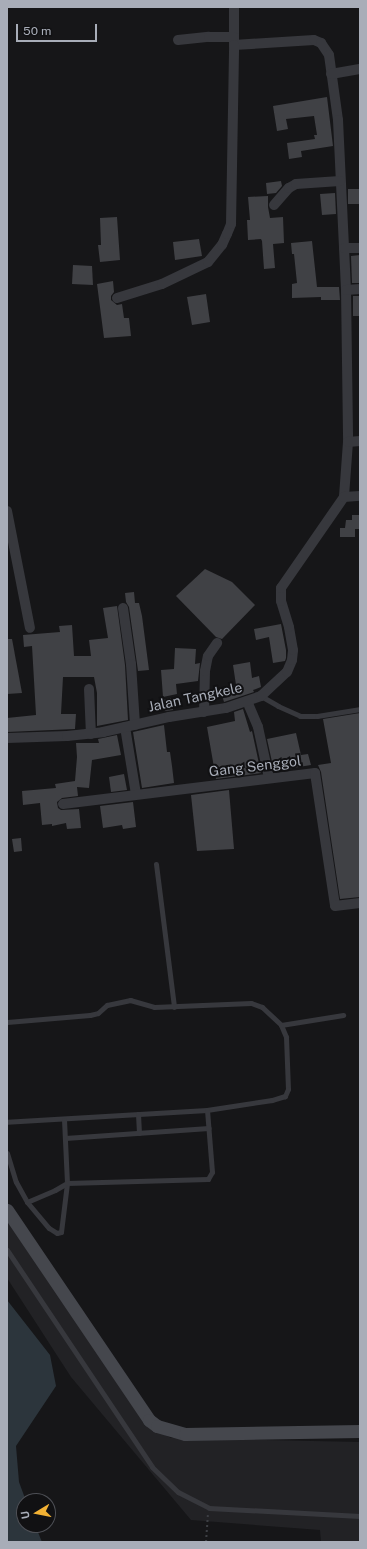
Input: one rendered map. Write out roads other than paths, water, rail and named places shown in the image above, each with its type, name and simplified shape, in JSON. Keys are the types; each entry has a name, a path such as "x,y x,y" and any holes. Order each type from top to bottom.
{"street":[{"path":"117,298 162,284 208,262 222,245 227,234 231,224 234,7"},
{"path":"178,40 209,36 234,41 314,40 321,43 329,55 338,120 346,290 348,442 344,497 360,496"},
{"path":"331,74 360,69"},
{"path":"274,205 289,188 296,184 340,181"},
{"path":"344,248 360,248"},
{"path":"346,290 360,289"},
{"path":"348,442 360,441"},
{"name":"Jalan Tangkele","path":"7,738 91,734 169,717 204,712 261,696 287,672 292,660 292,642 281,601 281,588 344,497"},
{"path":"7,511 30,628"},
{"path":"123,608 131,664 130,726 136,794"},
{"path":"204,712 208,656 217,643"},
{"path":"89,688 91,734"},
{"path":"247,701 258,727 269,778"},
{"name":"Gang Senggol","path":"63,804 269,778 315,774 335,906 360,903"},
{"path":"7,1210 149,1420 157,1426 185,1434 360,1431"}],"lane":[{"path":"261,696 300,716 317,716 360,710"},
{"path":"156,864 174,1007"},
{"path":"7,1022 90,1015 98,1013 106,1005 130,1000 154,1007 251,1003 262,1007 281,1025 286,1037 288,1089 285,1096 262,1102 207,1110 64,1120 7,1122"},
{"path":"281,1025 343,1015"},
{"path":"27,1202 67,1183 208,1179 212,1172 207,1110"},
{"path":"138,1114 139,1133"},
{"path":"7,1153 16,1182 27,1202 43,1223 49,1228 60,1233 62,1230 67,1183 64,1120"},
{"path":"65,1138 208,1128"},
{"path":"7,1250 152,1467 178,1492 209,1508 360,1516"}]}
